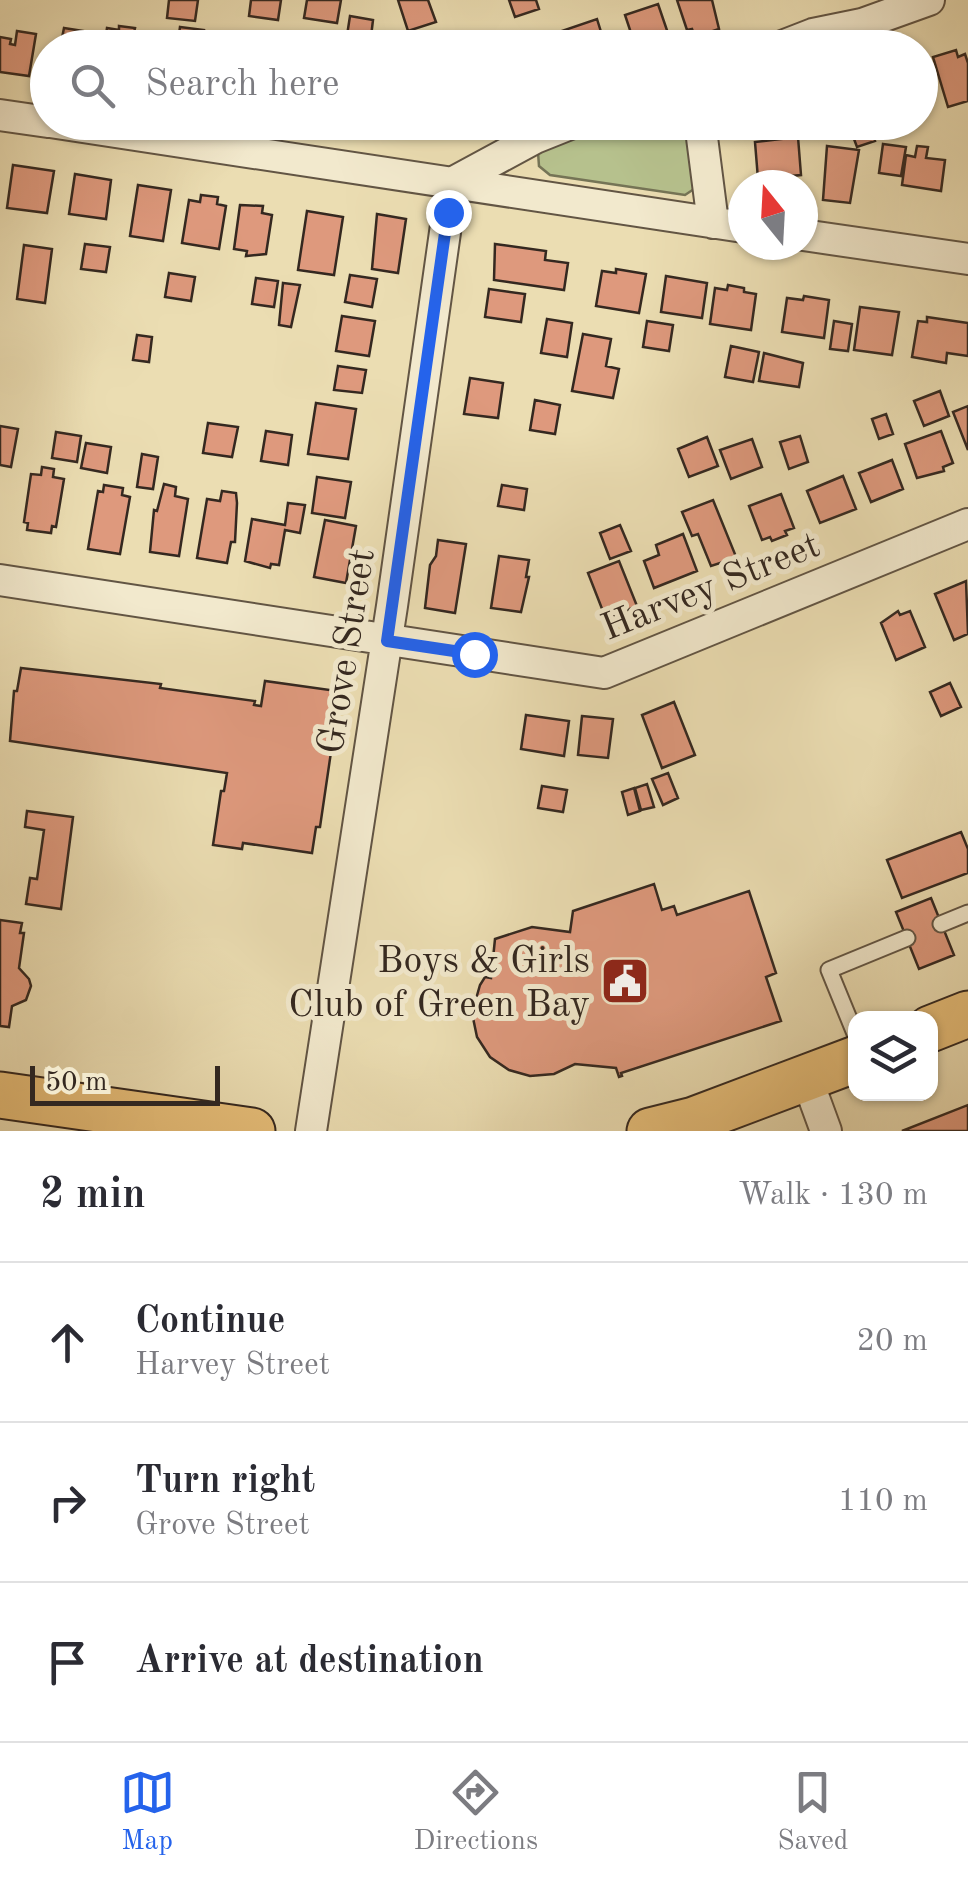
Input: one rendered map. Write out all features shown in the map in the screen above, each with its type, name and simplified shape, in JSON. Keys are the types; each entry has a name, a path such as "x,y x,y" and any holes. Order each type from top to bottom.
{"main road":[{"path":"938,1026 968,1014"},
{"path":"650,1131 712,1122 848,1062"},
{"path":"0,1095 252,1131"}],"street":[{"path":"833,30 862,24 929,0"},
{"path":"854,30 862,24"},
{"path":"0,115 30,119"},
{"path":"168,140 728,225"},
{"path":"452,183 531,140"},
{"path":"702,140 712,223"},
{"name":"Grove Street","path":"312,1131 452,183"},
{"path":"818,238 968,259"},
{"name":"Harvey Street","path":"0,580 604,673 968,524"},
{"path":"806,1079 826,1131"}],"lane":[{"path":"942,924 968,913"},
{"path":"848,1016 829,970 906,938"}],"green space":[{"path":"688,140 697,187 685,195 550,175 539,166 538,152 547,142"}],"building":[{"path":"169,0 198,0 195,21 167,18"},
{"path":"251,0 281,0 278,20 249,16"},
{"path":"307,0 341,0 337,23 304,18"},
{"path":"398,0 428,0 436,22 408,30"},
{"path":"509,0 536,0 539,9 515,17"},
{"path":"677,0 712,0 719,29 687,30"},
{"path":"658,4 667,30 630,30 625,15"},
{"path":"350,16 373,20 372,30 348,30"},
{"path":"597,19 600,30 565,30"},
{"path":"17,31 30,33 29,76 0,72 0,37 11,39 10,44 15,45"},
{"path":"956,50 958,57 965,54 968,101 948,107 938,74 938,55"},
{"path":"798,140 801,170 757,170 755,142"},
{"path":"854,140 875,140 875,141 857,147"},
{"path":"883,144 906,147 901,176 879,173"},
{"path":"827,146 859,150 850,203 823,200"},
{"path":"917,146 928,147 926,158 945,160 941,191 902,185 906,155 915,157"},
{"path":"13,165 54,171 47,213 7,208"},
{"path":"75,174 111,180 106,219 69,214"},
{"path":"138,185 171,190 163,241 130,236"},
{"path":"201,195 218,197 217,204 226,206 219,249 182,243 189,200 200,202"},
{"path":"240,205 263,206 262,213 272,215 266,254 246,256 247,251 234,249"},
{"path":"307,211 343,217 334,275 298,270"},
{"path":"377,214 406,219 398,273 372,269"},
{"path":"85,244 110,247 106,272 81,269"},
{"path":"495,244 546,251 545,260 568,263 564,290 494,280"},
{"path":"24,245 52,249 45,303 17,299"},
{"path":"616,269 646,274 639,313 596,306 602,271 616,273"},
{"path":"169,273 195,277 191,301 165,297"},
{"path":"350,275 377,279 372,307 345,302"},
{"path":"666,276 707,283 702,318 661,312"},
{"path":"256,278 278,281 274,307 252,304"},
{"path":"283,283 300,285 291,327 279,325"},
{"path":"728,285 756,294 751,330 710,324 715,288 727,290"},
{"path":"489,289 525,294 521,322 485,317"},
{"path":"804,296 829,300 824,338 782,332 787,298 803,300"},
{"path":"860,307 899,312 892,355 854,350"},
{"path":"342,316 375,321 369,356 336,351"},
{"path":"927,317 968,323 968,356 947,353 946,363 912,357 918,321 927,322"},
{"path":"547,319 572,323 567,357 541,353"},
{"path":"647,321 673,325 669,351 643,347"},
{"path":"834,321 852,324 848,351 830,349"},
{"path":"583,334 611,339 606,366 619,369 613,398 572,391"},
{"path":"137,335 152,337 149,362 133,360"},
{"path":"731,346 759,352 753,382 725,377"},
{"path":"764,353 803,363 799,387 759,381"},
{"path":"338,366 366,370 362,393 334,390"},
{"path":"470,378 503,383 498,418 464,414"},
{"path":"940,391 949,416 924,426 914,401"},
{"path":"535,400 560,405 555,434 530,430"},
{"path":"316,403 356,409 348,459 308,454"},
{"path":"968,406 968,450 953,412"},
{"path":"886,414 893,434 879,439 872,419"},
{"path":"208,423 238,427 232,457 203,453"},
{"path":"0,426 18,429 11,467 0,465"},
{"path":"266,431 292,435 288,465 261,461"},
{"path":"941,431 953,463 943,467 944,471 917,478 905,444"},
{"path":"56,432 81,436 77,462 52,458"},
{"path":"800,436 808,462 789,469 780,442"},
{"path":"707,437 718,466 689,477 678,449"},
{"path":"752,439 762,467 731,479 720,450"},
{"path":"86,443 111,447 107,473 81,468"},
{"path":"142,454 158,457 153,489 137,487"},
{"path":"892,460 903,489 871,502 859,473"},
{"path":"42,467 54,469 53,477 64,479 56,527 52,526 51,533 27,530 28,523 24,522 31,474 41,475"},
{"path":"843,476 856,509 820,523 807,491"},
{"path":"317,477 351,482 345,518 312,513"},
{"path":"164,484 176,487 175,496 188,499 179,556 150,552 154,510 157,511"},
{"path":"104,485 123,488 122,495 130,497 120,554 88,549 98,491 103,492"},
{"path":"502,485 527,489 524,510 498,506"},
{"path":"222,491 236,493 237,503 235,542 231,542 227,563 197,558 207,499 220,501"},
{"path":"781,494 794,528 772,541 770,537 762,540 749,506"},
{"path":"713,500 739,564 726,570 723,562 711,566 698,534 692,536 682,512"},
{"path":"288,503 305,505 300,533 285,530 279,565 271,564 270,568 245,561 252,519 285,525"},
{"path":"325,520 356,526 346,583 314,577"},
{"path":"620,525 631,551 610,559 600,533"},
{"path":"683,534 697,571 654,588 644,561 659,555 656,545"},
{"path":"438,540 466,544 455,613 425,608 430,565"},
{"path":"499,556 529,560 521,612 491,608"},
{"path":"619,561 637,606 606,619 588,573"},
{"path":"966,581 968,634 954,640 935,594"},
{"path":"898,611 900,615 910,611 925,647 896,660 881,623"},
{"path":"21,668 161,684 160,688 255,701 254,705 261,706 265,681 337,691 320,827 316,827 312,853 243,843 242,849 213,845 227,773 10,741 14,691"},
{"path":"950,683 961,707 941,716 930,692"},
{"path":"674,702 695,755 662,768 642,715"},
{"path":"526,715 569,721 564,756 521,749"},
{"path":"582,716 613,719 608,758 578,755"},
{"path":"668,773 678,798 663,805 652,779"},
{"path":"647,784 654,807 641,810 635,788"},
{"path":"542,786 567,790 563,812 538,808"},
{"path":"634,788 640,811 628,815 622,792"},
{"path":"27,811 73,817 61,909 26,904 30,878 37,879 44,830 25,827"},
{"path":"961,832 968,849 968,873 902,898 887,860"},
{"name":"Boys & Girls Club of Green Bay","path":"654,884 662,910 674,906 677,915 749,891 776,973 766,977 781,1021 621,1073 619,1077 616,1068 575,1064 554,1074 530,1076 509,1070 490,1057 477,1037 472,1013 480,985 485,977 491,978 495,939 532,927 570,932 573,911"},
{"path":"931,898 954,955 919,969 896,912"},
{"path":"0,920 22,923 19,968 31,986 26,1000 12,1006 9,1027 0,1026"},
{"path":"968,1105 968,1131 902,1131"}],"place":[{"name":"Boys & Girls Club of Green Bay","path":"625,981"}],"route":[{"path":"448,212 387,641 474,654"}]}
